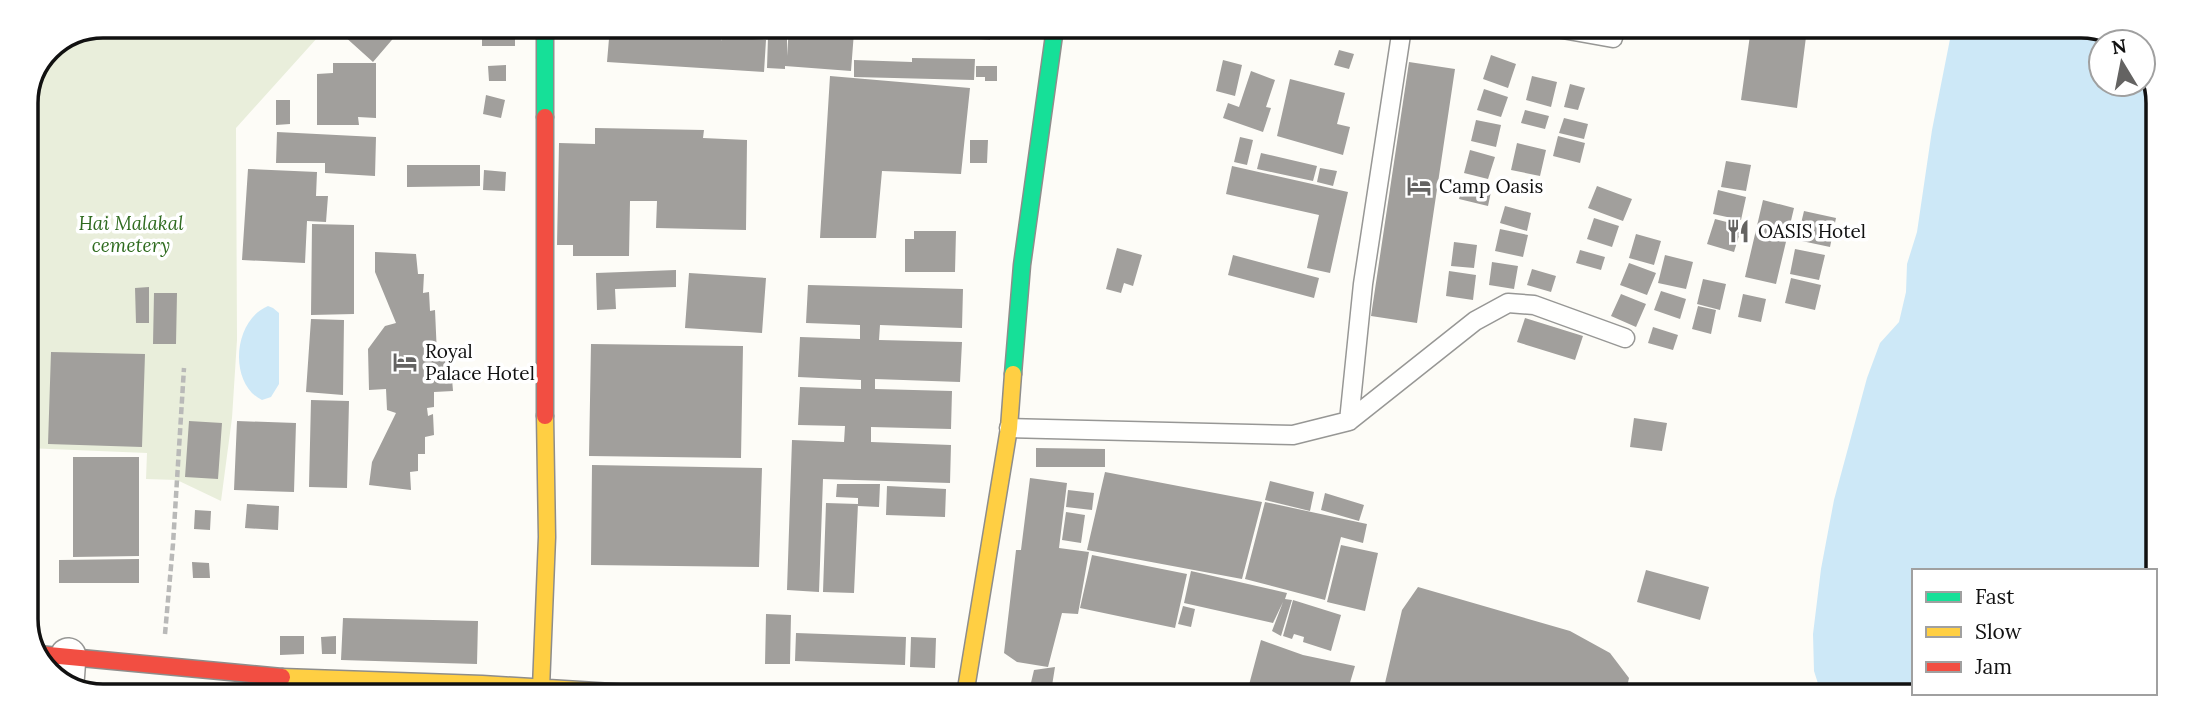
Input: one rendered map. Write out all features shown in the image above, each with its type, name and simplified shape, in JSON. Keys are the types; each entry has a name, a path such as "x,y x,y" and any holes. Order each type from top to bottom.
{"street":[{"path":"541,684 547,537 544,347 545,38"},
{"path":"967,684 1009,428 1022,265 1053,38"},
{"path":"57,664 162,666 277,677 445,684"}],"lane":[{"path":"1349,421 1363,284 1400,38"},
{"path":"1009,428 1293,435 1349,421 1475,321 1508,303 1534,305 1625,338"}],"path":[{"path":"162,666 184,368"}],"green space":[{"name":"Hai Malakal cemetery","path":"103,38 317,38 236,128 237,340 232,418 221,501 177,480 146,479 147,453 39,449 38,103 43,78 57,57 67,49 78,43"}],"water":[{"path":"1950,38 2087,39 2087,98 2146,98 2146,569 1912,569 1912,684 1818,684 1814,671 1813,634 1821,569 1834,500 1867,378 1880,343 1899,322 1906,292 1907,264 1917,232 1932,130"},
{"path":"268,306 279,313 279,384 271,397 262,400 251,392 244,381 239,353 247,325 256,314"}],"building":[{"path":"346,38 394,38 373,62"},
{"path":"482,38 515,38 515,46 482,46"},
{"path":"609,38 766,40 764,72 607,62"},
{"path":"768,38 787,38 787,56 788,38 854,38 851,71 785,66 785,69 767,68"},
{"path":"1750,38 1806,38 1797,108 1741,100"},
{"path":"1339,50 1354,54 1349,69 1334,65"},
{"path":"1491,55 1516,64 1508,88 1483,79"},
{"path":"912,58 975,59 974,80 854,77 854,60 912,62"},
{"path":"1223,60 1242,65 1235,96 1216,91"},
{"path":"1409,62 1455,69 1417,323 1371,316"},
{"path":"333,63 376,63 376,118 358,117 359,125 317,125 317,74 333,73"},
{"path":"506,65 506,81 489,81 488,66"},
{"path":"976,66 997,66 997,81 985,81 985,77 976,77"},
{"path":"1251,71 1275,80 1266,107 1271,108 1263,132 1223,118 1228,103 1239,107"},
{"path":"830,76 970,88 961,174 882,171 876,238 820,238"},
{"path":"1532,76 1557,82 1551,107 1526,100"},
{"path":"1290,79 1345,93 1337,124 1350,127 1343,155 1277,136"},
{"path":"1570,84 1585,88 1578,110 1564,107"},
{"path":"1484,89 1508,97 1501,117 1477,110"},
{"path":"486,95 505,100 501,118 483,114"},
{"path":"276,100 290,100 290,124 276,125"},
{"path":"1525,110 1549,116 1545,129 1521,123"},
{"path":"1564,118 1588,124 1584,139 1559,133"},
{"path":"1476,120 1501,125 1496,147 1471,141"},
{"path":"595,128 704,130 703,138 747,140 746,230 656,228 657,201 630,201 629,256 573,256 573,245 557,245 559,143 595,144"},
{"path":"277,132 376,137 375,176 325,173 325,163 276,163"},
{"path":"1558,136 1585,143 1580,163 1553,156"},
{"path":"1240,137 1253,140 1247,165 1234,162"},
{"path":"970,140 988,140 987,163 970,163"},
{"path":"1517,143 1546,150 1540,176 1511,170"},
{"path":"1470,150 1495,157 1488,179 1464,173"},
{"path":"1261,153 1317,166 1313,181 1257,169"},
{"path":"1726,161 1751,165 1746,191 1721,187"},
{"path":"407,165 480,165 480,186 407,187"},
{"path":"1232,166 1348,192 1330,273 1307,268 1319,215 1226,194"},
{"path":"1320,168 1337,171 1333,186 1317,182"},
{"path":"248,169 317,172 316,196 328,196 326,222 307,221 305,263 242,260"},
{"path":"484,170 506,172 505,191 483,190"},
{"path":"1464,181 1492,187 1488,206 1459,199"},
{"path":"1597,186 1632,199 1623,221 1588,208"},
{"path":"1718,190 1746,197 1741,220 1713,214"},
{"path":"1763,200 1794,208 1776,284 1745,277"},
{"path":"1505,206 1531,213 1527,231 1500,223"},
{"path":"1804,211 1836,218 1830,247 1797,240"},
{"path":"1594,218 1619,226 1612,247 1587,239"},
{"path":"1715,219 1742,226 1734,252 1707,244"},
{"path":"312,224 354,225 354,314 311,315"},
{"path":"1500,229 1528,235 1523,257 1495,251"},
{"path":"914,231 956,231 955,272 905,272 905,239 914,239"},
{"path":"1636,234 1661,241 1654,265 1629,258"},
{"path":"1454,242 1477,245 1474,268 1451,266"},
{"path":"1117,248 1142,255 1133,286 1124,283 1121,293 1106,289"},
{"path":"1795,249 1825,255 1819,280 1790,274"},
{"path":"1580,250 1605,257 1601,270 1576,263"},
{"path":"375,252 416,254 418,274 424,274 423,293 429,292 430,311 435,310 437,355 450,354 453,391 434,392 434,407 427,408 428,416 433,414 434,435 425,437 425,454 418,454 418,471 410,472 411,490 369,485 372,462 396,413 387,410 386,389 369,390 368,349 385,326 396,323 375,272"},
{"path":"1233,255 1319,278 1314,298 1228,275"},
{"path":"1665,255 1693,262 1686,289 1658,283"},
{"path":"1492,262 1518,266 1514,289 1489,285"},
{"path":"1629,263 1656,273 1647,295 1620,285"},
{"path":"1532,269 1556,276 1551,292 1527,285"},
{"path":"676,270 676,287 615,289 616,309 597,310 596,273"},
{"path":"1449,271 1476,275 1473,300 1446,296"},
{"path":"689,273 766,278 762,333 685,328"},
{"path":"1791,278 1821,285 1815,310 1785,303"},
{"path":"1703,279 1726,284 1720,310 1697,304"},
{"path":"808,285 963,289 962,328 880,325 879,340 962,342 960,382 875,379 875,389 952,391 951,429 871,427 871,442 951,445 950,483 823,479 819,592 787,590 792,440 844,442 845,426 798,425 800,387 861,389 861,380 798,377 800,337 860,339 860,325 806,323"},
{"path":"149,287 149,323 136,323 135,288"},
{"path":"1661,291 1686,299 1680,319 1654,310"},
{"path":"154,293 177,293 176,344 153,344"},
{"path":"1621,294 1646,304 1636,327 1611,316"},
{"path":"1743,294 1766,299 1761,322 1738,317"},
{"path":"1698,306 1716,310 1711,334 1692,329"},
{"path":"1525,318 1583,336 1575,360 1517,342"},
{"path":"311,319 344,320 343,395 306,392"},
{"path":"1653,327 1678,335 1673,350 1648,343"},
{"path":"591,344 743,346 741,458 589,456"},
{"path":"51,352 145,354 142,447 48,444"},
{"path":"311,400 349,401 347,488 309,487"},
{"path":"1634,418 1667,423 1662,451 1630,447"},
{"path":"189,421 222,423 218,479 185,477"},
{"path":"237,421 296,423 294,492 234,490"},
{"path":"1036,448 1105,449 1105,467 1036,467"},
{"path":"73,457 139,457 139,556 73,557"},
{"path":"592,465 762,468 759,567 591,565"},
{"path":"1105,472 1262,502 1242,579 1087,550"},
{"path":"1030,478 1067,483 1059,548 1089,552 1078,614 1062,613 1048,667 1017,662 1004,653 1016,550 1021,550"},
{"path":"1270,481 1314,492 1310,511 1265,500"},
{"path":"837,484 880,484 879,507 858,506 858,498 836,497"},
{"path":"887,486 946,489 945,517 886,515"},
{"path":"1068,490 1094,493 1092,510 1066,507"},
{"path":"1325,493 1364,505 1359,521 1321,510"},
{"path":"1265,502 1367,524 1363,543 1341,537 1325,600 1245,579"},
{"path":"826,503 858,504 854,593 823,592"},
{"path":"247,504 279,506 278,530 245,528"},
{"path":"195,510 211,511 210,530 194,529"},
{"path":"1066,512 1085,515 1081,543 1062,540"},
{"path":"1341,545 1378,553 1365,611 1327,602"},
{"path":"1092,555 1187,574 1175,628 1080,608"},
{"path":"139,559 139,583 59,583 59,560"},
{"path":"192,562 209,563 210,578 193,578"},
{"path":"1646,570 1709,587 1700,620 1637,602"},
{"path":"1191,571 1287,593 1285,599 1292,600 1281,636 1272,631 1283,602 1273,623 1184,603"},
{"path":"1418,587 1570,631 1610,653 1629,678 1628,684 1385,684 1402,610"},
{"path":"1293,600 1341,615 1331,651 1303,642 1304,637 1294,634 1292,639 1283,636"},
{"path":"1183,606 1195,609 1191,627 1178,624"},
{"path":"766,614 791,615 790,664 765,664"},
{"path":"343,618 478,621 477,664 341,660"},
{"path":"796,633 906,637 905,665 795,661"},
{"path":"280,636 304,636 304,654 280,655"},
{"path":"336,636 336,654 322,654 321,637"},
{"path":"911,637 936,638 935,668 910,667"},
{"path":"1261,640 1303,655 1355,666 1350,684 1249,684"},
{"path":"1055,667 1052,684 1031,684 1034,670"}],"traffic: fast":[{"path":"545,38 545,117"},
{"path":"1013,374 1022,265 1054,38"}],"traffic: slow":[{"path":"967,684 1009,428 1013,374"},
{"path":"541,684 547,537 545,416"},
{"path":"282,677 482,684"}],"traffic: jam":[{"path":"545,117 545,416"},
{"path":"48,655 282,677"}],"place":[{"name":"Camp Oasis","path":"1419,186"},
{"name":"OASIS Hotel","path":"1738,231"},
{"name":"Royal Palace Hotel","path":"405,362"}]}
